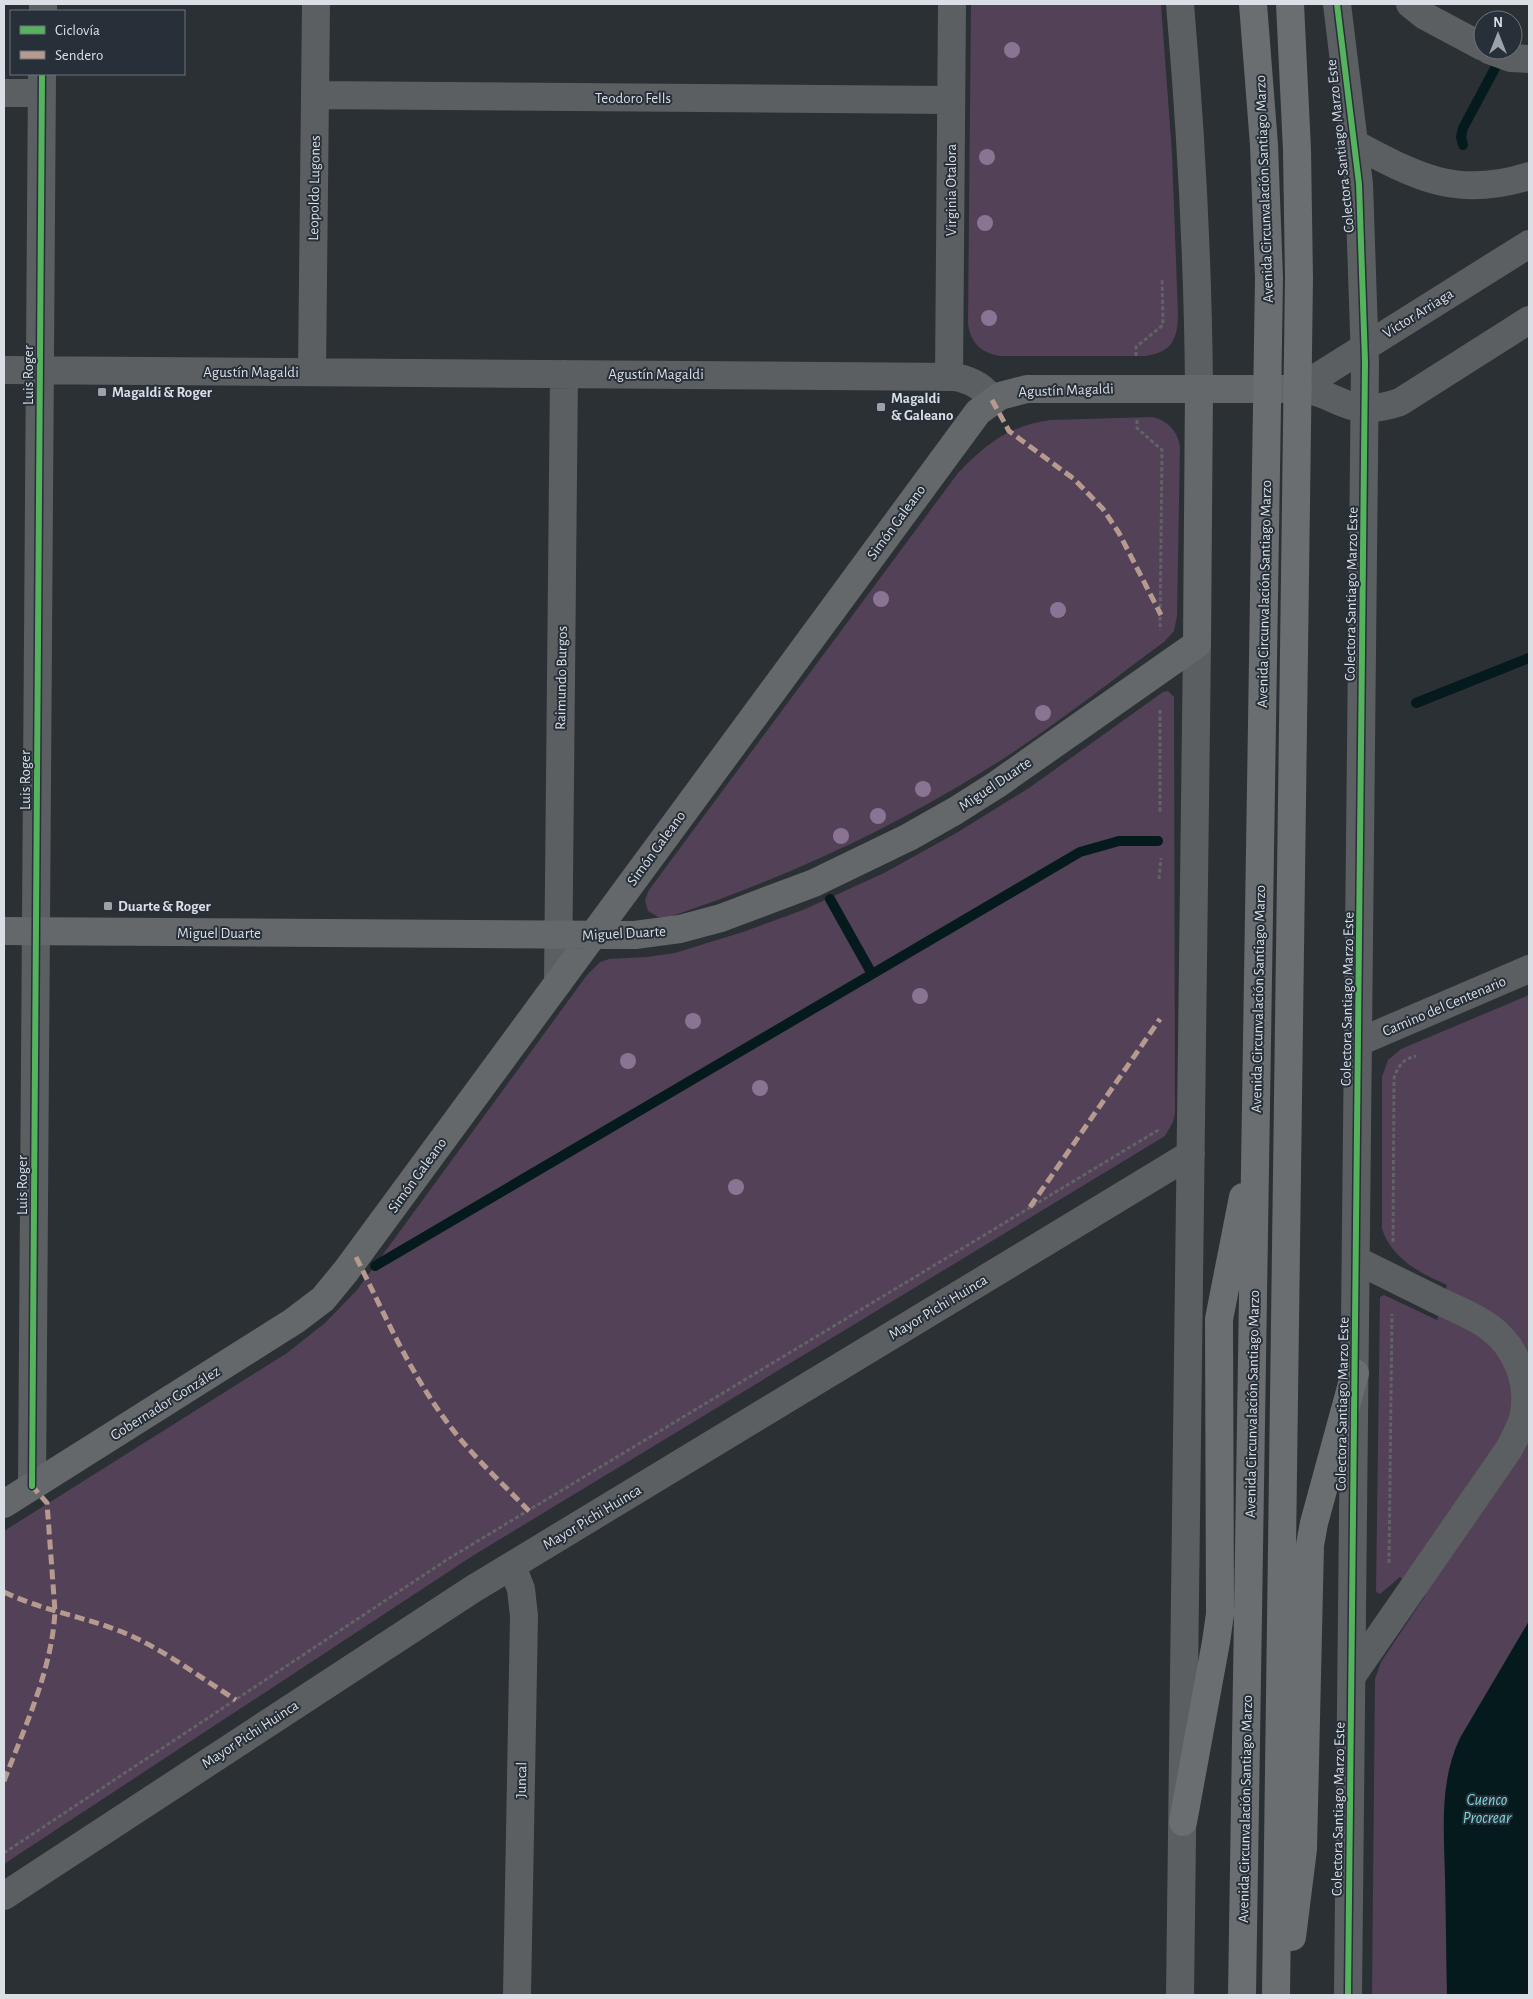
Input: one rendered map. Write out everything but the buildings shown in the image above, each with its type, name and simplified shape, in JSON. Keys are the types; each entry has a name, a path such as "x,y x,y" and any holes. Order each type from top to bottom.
{"highway":[{"name":"Avenida Circunvalación Santiago Marzo","path":"1276,1995 1298,389 1298,213 1290,4"},
{"name":"Avenida Circunvalación Santiago Marzo","path":"1242,1995 1268,389 1268,213 1253,7"},
{"path":"1183,1822 1220,1614 1219,1319 1256,1132"},
{"path":"1284,1995 1303,1849 1311,1540 1355,1373"}],"main road":[{"name":"Agustín Magaldi","path":"992,400 1008,392 1027,389 1298,389"},
{"path":"1197,644 1200,389"},
{"name":"Simón Galeano","path":"323,1299 346,1271 967,425 992,400"},
{"name":"Miguel Duarte","path":"4,931 593,935 650,934 708,922 814,882 864,859 955,811 996,785 1197,644"},
{"name":"Gobernador González","path":"4,1504 286,1326 323,1299"}],"street":[{"name":"Leopoldo Lugones","path":"312,372 316,4"},
{"name":"Virginia Otalora","path":"949,377 952,4"},
{"path":"1180,4 1193,176 1198,277 1200,389"},
{"name":"Colectora Santiago Marzo Este","path":"1337,4 1355,144 1361,211 1365,347 1348,1995"},
{"path":"1417,10 1473,41"},
{"path":"4,93 42,84"},
{"name":"Luis Roger","path":"32,1486 42,84"},
{"name":"Teodoro Fells","path":"315,95 951,100"},
{"path":"1355,144 1403,169 1430,180 1452,185 1487,186 1529,176"},
{"name":"Víctor Arriaga","path":"1298,389 1529,244"},
{"path":"1298,389 1314,391 1348,405 1365,408 1389,406 1400,402 1529,320"},
{"name":"Agustín Magaldi","path":"4,370 949,377 973,382 992,400"},
{"name":"Raimundo Burgos","path":"558,983 564,374"},
{"path":"1180,1995 1197,644"},
{"name":"Camino del Centenario","path":"1359,1042 1529,969"},
{"name":"Mayor Pichi Huinca","path":"4,1896 436,1613 1191,1154"},
{"path":"1352,1676 1509,1449 1523,1419 1525,1405 1525,1392 1520,1367 1498,1333 1478,1320 1356,1260"},
{"name":"Juncal","path":"512,1566 521,1590 524,1616 517,1995"}],"path":[{"path":"1136,356 1136,347 1163,324 1162,274"},
{"path":"1137,417 1137,428 1162,450 1160,637"},
{"path":"1392,1248 1394,1078 1402,1062 1416,1056"},
{"path":"1030,1207 1161,1128"},
{"path":"1389,1567 1392,1308"}],"shaded area":[{"path":"971,4 1161,4 1172,154 1178,314 1175,337 1172,343 1162,352 1145,356 1000,356 982,350 974,342 968,324"},
{"path":"1152,417 1171,427 1177,436 1180,447 1177,616 1174,631 1164,642 1006,757 945,794 869,835 791,871 710,903 669,917 658,917 648,911 645,900 649,890 958,473 969,462 999,438 1035,423 1050,420"},
{"path":"1168,691 1174,697 1175,1113 1173,1122 1165,1136 474,1555 4,1864 4,1531 287,1353 325,1323 357,1290 587,975 600,962 609,959 675,953 746,931 803,910 884,873 958,832 1029,788 1163,692"},
{"path":"1529,995 1529,1995 1372,1995 1375,1679 1381,1662 1425,1596 1400,1577 1380,1594 1376,1592 1380,1297 1384,1295 1437,1320 1447,1285 1408,1264 1393,1249 1382,1229 1382,1077 1388,1060 1401,1049"}],"water":[{"name":"Cuenco Procrear","path":"1529,1621 1529,1995 1447,1995 1444,1806 1449,1772 1460,1738"}],"waterway":[{"path":"1463,145 1461,137 1463,128 1499,60"},
{"path":"1416,703 1529,658"},
{"path":"375,1266 1080,852 1119,841 1158,841"},
{"path":"830,899 872,974"}],"marked path":[{"path":"992,400 1009,431 1074,479 1103,509 1119,533 1161,615"},
{"path":"1030,1207 1160,1019"},
{"path":"356,1257 397,1339 431,1399 463,1443 529,1511"},
{"path":"4,1781 36,1698 49,1655 53,1633 55,1611 47,1503 32,1486"},
{"path":"4,1592 19,1599 127,1634 169,1657 236,1700"}],"cycle path":[{"path":"1337,4 1359,184 1365,362 1348,1995"},
{"path":"32,1486 42,75"}],"place":[{"name":"Magaldi & Roger","path":"102,392"},
{"name":"Magaldi & Galeano","path":"881,407"},
{"name":"Duarte & Roger","path":"108,906"}]}
